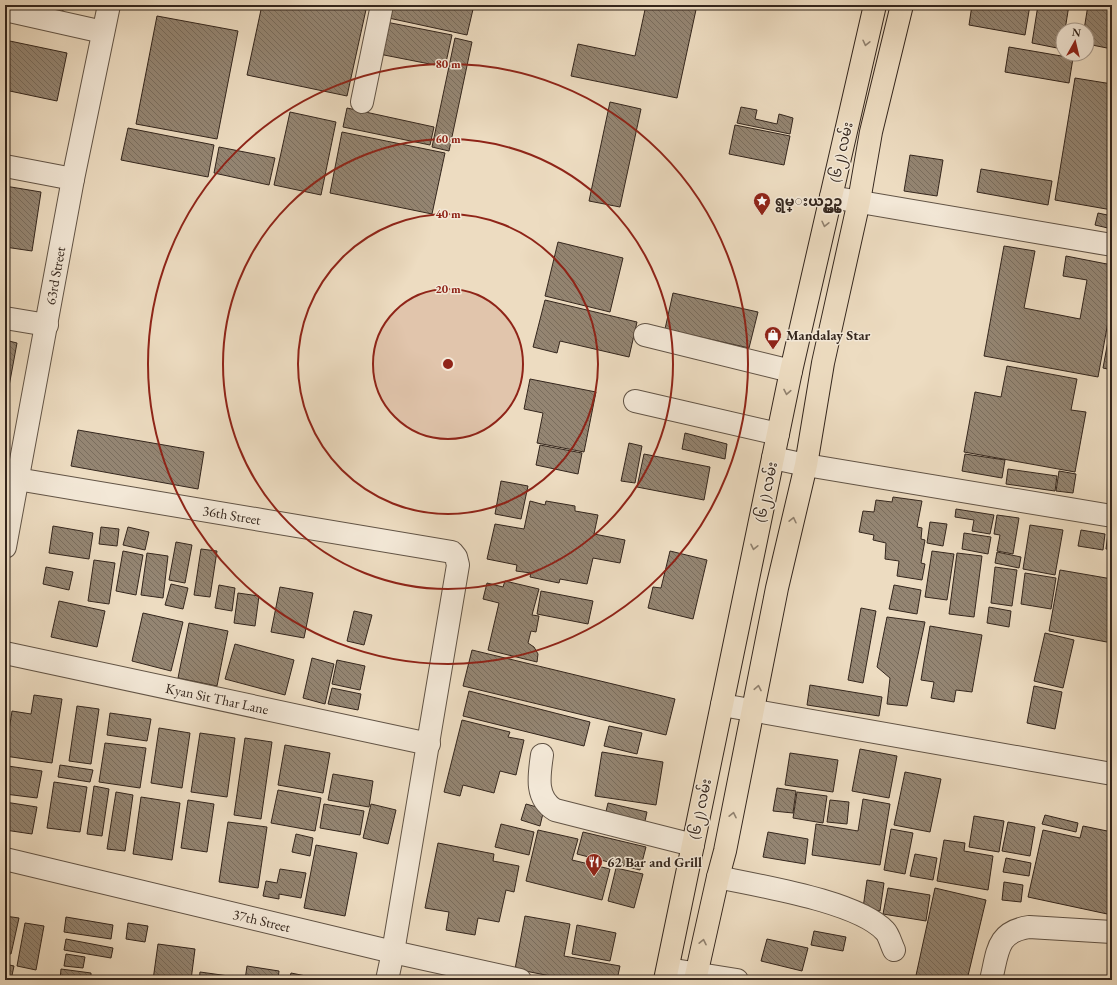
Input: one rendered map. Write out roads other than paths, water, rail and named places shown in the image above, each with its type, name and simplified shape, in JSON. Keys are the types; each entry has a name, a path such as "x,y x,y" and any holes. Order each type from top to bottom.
{"main road":[{"name":"(၆၂) လမ်း","path":"666,974 791,371 875,5"},
{"name":"(၆၂) လမ်း","path":"696,977 725,851 777,588 806,465 823,363 859,202 872,132 902,5"}],"street":[{"name":"63rd Street","path":"5,547 11,478 47,325 73,178 109,5"},
{"path":"362,102 382,5"},
{"path":"5,10 103,32"},
{"path":"5,166 73,178"},
{"path":"831,198 1112,245"},
{"path":"5,318 47,325"},
{"path":"645,335 791,371"},
{"path":"635,401 778,434"},
{"path":"773,458 806,465 1112,516"},
{"name":"36th Street","path":"11,478 452,552 456,557 458,564 429,744"},
{"name":"Kyan Sit Thar Lane","path":"5,653 429,744"},
{"path":"722,705 1112,774"},
{"path":"387,980 429,744"},
{"path":"542,755 539,776 542,799 547,806 555,810 693,845"},
{"name":"37th Street","path":"5,859 393,952 520,980"},
{"path":"718,877 830,902 865,916 886,931 894,950"},
{"path":"991,980 1000,944 1009,932 1018,928 1029,927 1112,932"},
{"path":"666,974 737,980"}],"place":[{"name":"ရွမ္းယဥ္ယဥ္","path":"762,216"},
{"name":"Mandalay Star","path":"773,350"},
{"name":"62 Bar and Grill","path":"594,877"}]}
